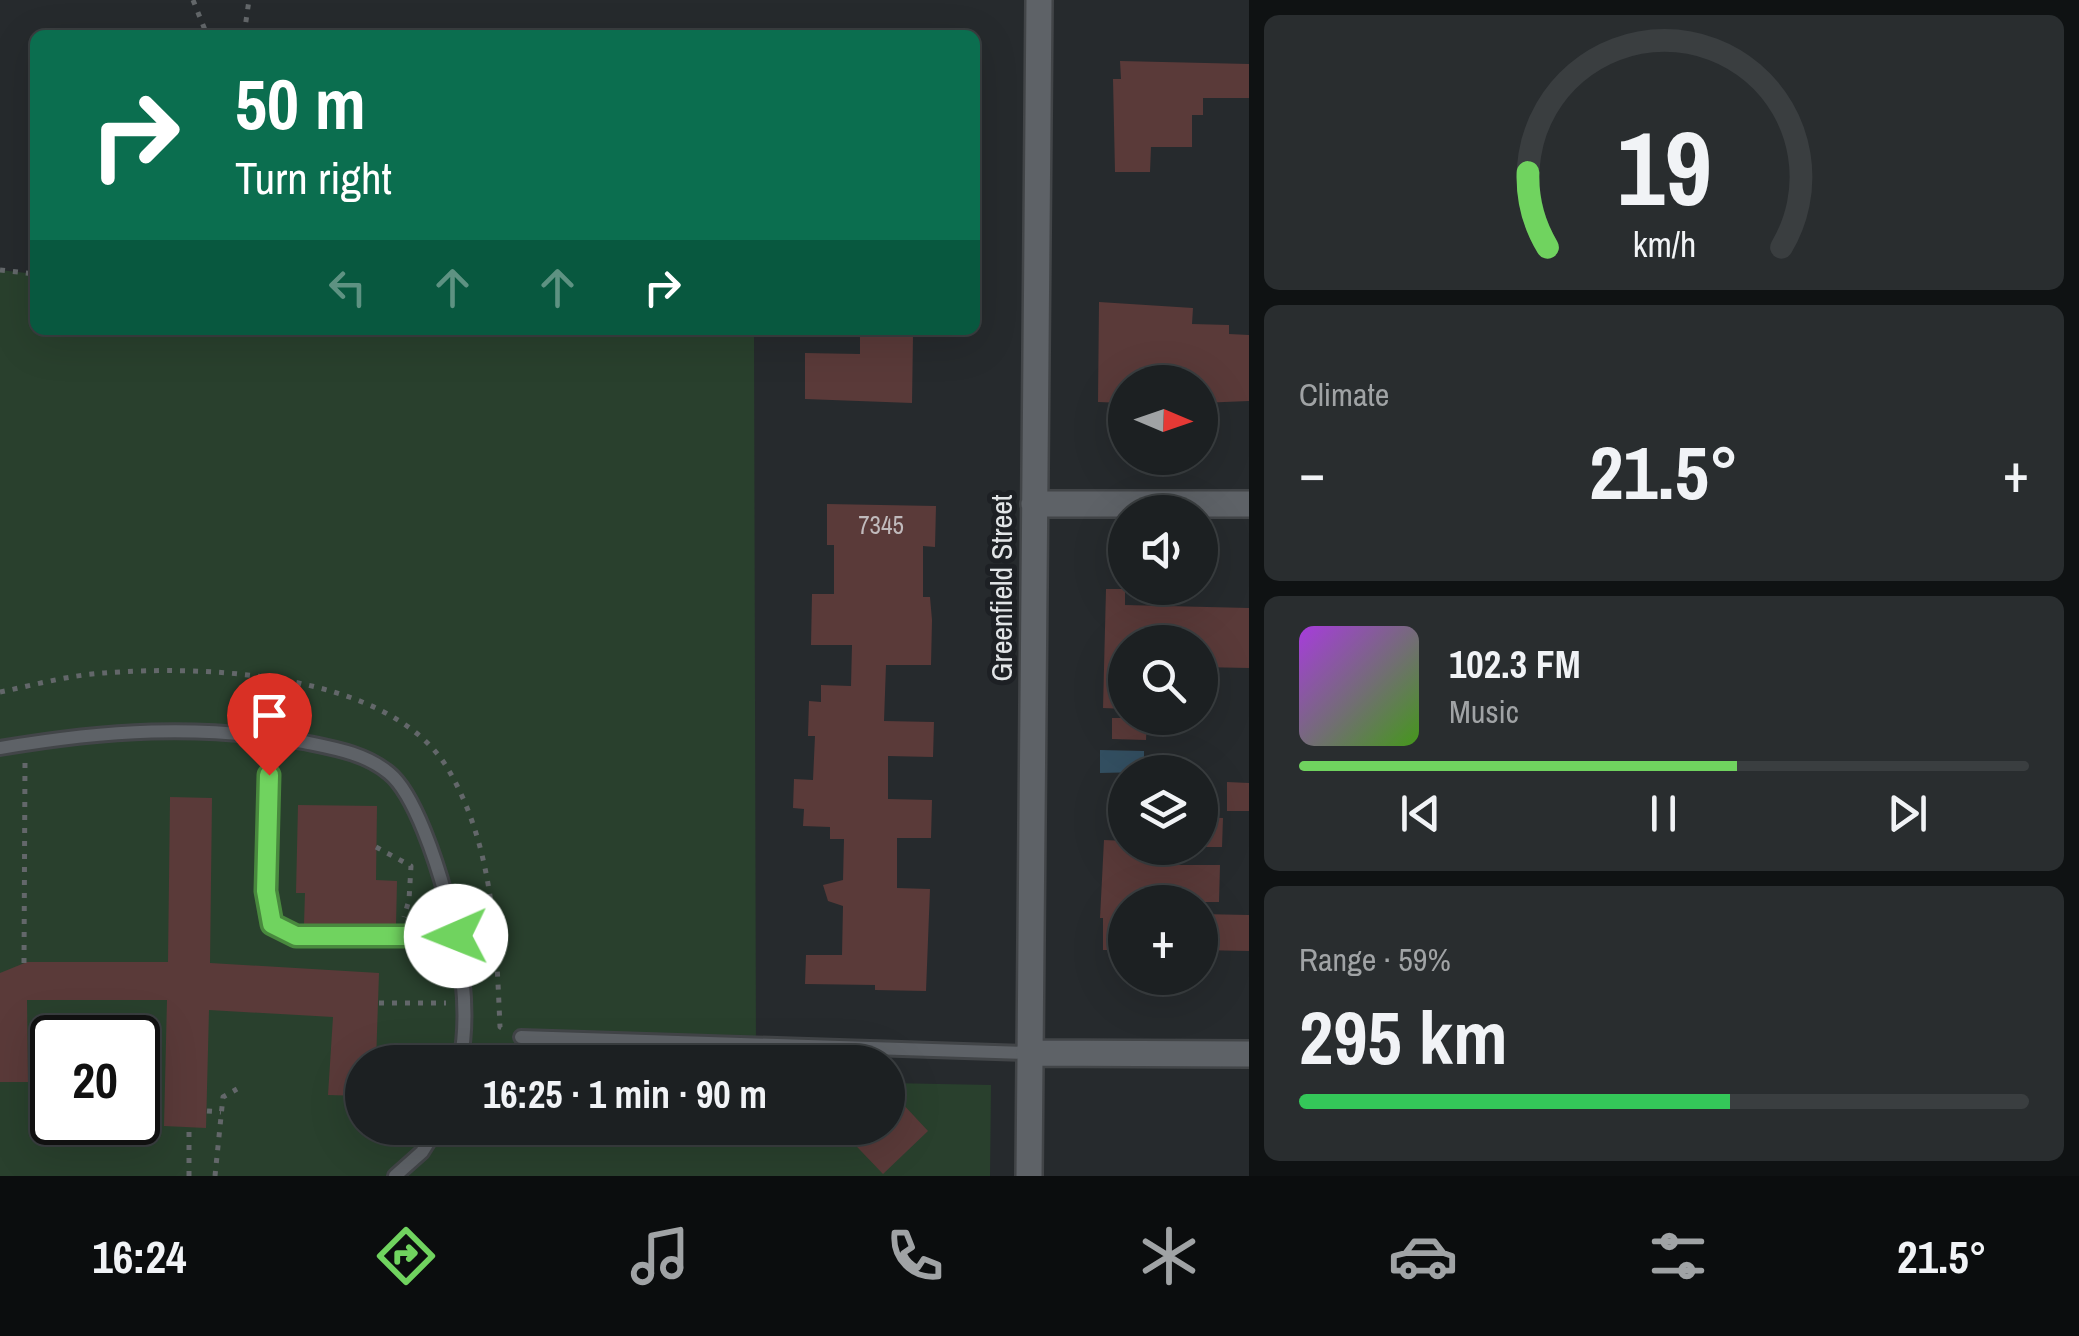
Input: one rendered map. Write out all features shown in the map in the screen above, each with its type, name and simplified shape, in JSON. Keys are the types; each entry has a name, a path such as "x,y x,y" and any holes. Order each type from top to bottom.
{"street":[{"name":"Greenfield Street","path":"1029,1176 1039,0"},
{"path":"1034,504 1249,504"},
{"path":"1029,1053 1249,1054"}],"lane":[{"path":"0,748 73,736 218,730 347,750 391,774 422,824 438,866 456,936 464,1004 463,1045"},
{"path":"270,736 266,891 272,924 296,936 456,936"},
{"path":"521,1037 1029,1053"},
{"path":"395,1176 426,1145"}],"path":[{"path":"193,0 205,30"},
{"path":"245,30 250,0"},
{"path":"0,270 30,273"},
{"path":"0,692 100,673 179,670 299,683 341,692 390,715 447,767 476,834 491,894 500,1027 521,1037"},
{"path":"24,963 26,744"},
{"path":"376,846 411,866 401,936"},
{"path":"378,1002 464,1004"},
{"path":"215,1176 223,1097 237,1088"},
{"path":"206,1111 220,1112"},
{"path":"188,1176 189,1127"}],"green space":[{"path":"0,270 30,273 30,335 754,335 756,1045 345,1045 345,1145 905,1145 905,1083 991,1085 990,1176 0,1176"}],"water":[{"path":"1100,750 1144,751 1144,755 1108,755 1108,773 1100,773"}],"building":[{"path":"1120,61 1249,64 1249,98 1203,98 1203,115 1192,115 1192,147 1151,147 1150,172 1115,172 1113,79 1121,79"},
{"path":"1099,302 1193,308 1192,324 1229,325 1229,334 1249,335 1249,401 1218,402 1218,365 1108,365 1108,402 1098,402"},
{"path":"860,335 913,336 912,403 805,399 805,353 860,354"},
{"path":"827,504 936,506 935,547 923,546 923,597 930,597 932,620 931,665 886,665 884,721 934,722 933,757 888,756 888,799 932,800 931,838 897,838 897,888 930,889 926,991 875,990 875,985 805,984 806,955 842,955 843,906 828,901 823,885 843,880 844,839 830,839 830,827 803,826 804,809 793,808 794,779 813,780 815,736 808,736 809,701 821,702 821,685 851,686 852,645 811,645 812,594 834,594 834,545 827,545"},
{"path":"1106,589 1108,605 1249,608 1249,668 1218,667 1218,625 1108,625 1108,708 1103,708"},
{"path":"1112,735 1146,735 1146,740 1112,739"},
{"path":"1227,782 1249,783 1249,811 1227,811"},
{"path":"170,797 212,798 210,963 379,973 377,1045 345,1045 345,1096 328,1095 333,1017 209,1010 206,1128 164,1126 167,1000 27,1000 28,1082 0,1082 0,973 27,962 168,962"},
{"path":"298,805 377,806 376,880 397,881 396,926 304,925 305,893 296,893"},
{"path":"1218,818 1223,818 1222,847 1218,847"},
{"path":"1104,840 1108,840 1108,865 1220,865 1219,902 1218,885 1108,885 1108,950 1103,950 1100,918"},
{"path":"1218,914 1249,915 1249,951 1218,950"},
{"path":"905,1106 928,1131 883,1174 855,1145 905,1145"}],"route":[{"path":"269,775 266,891 272,924 296,936 456,936"}]}
